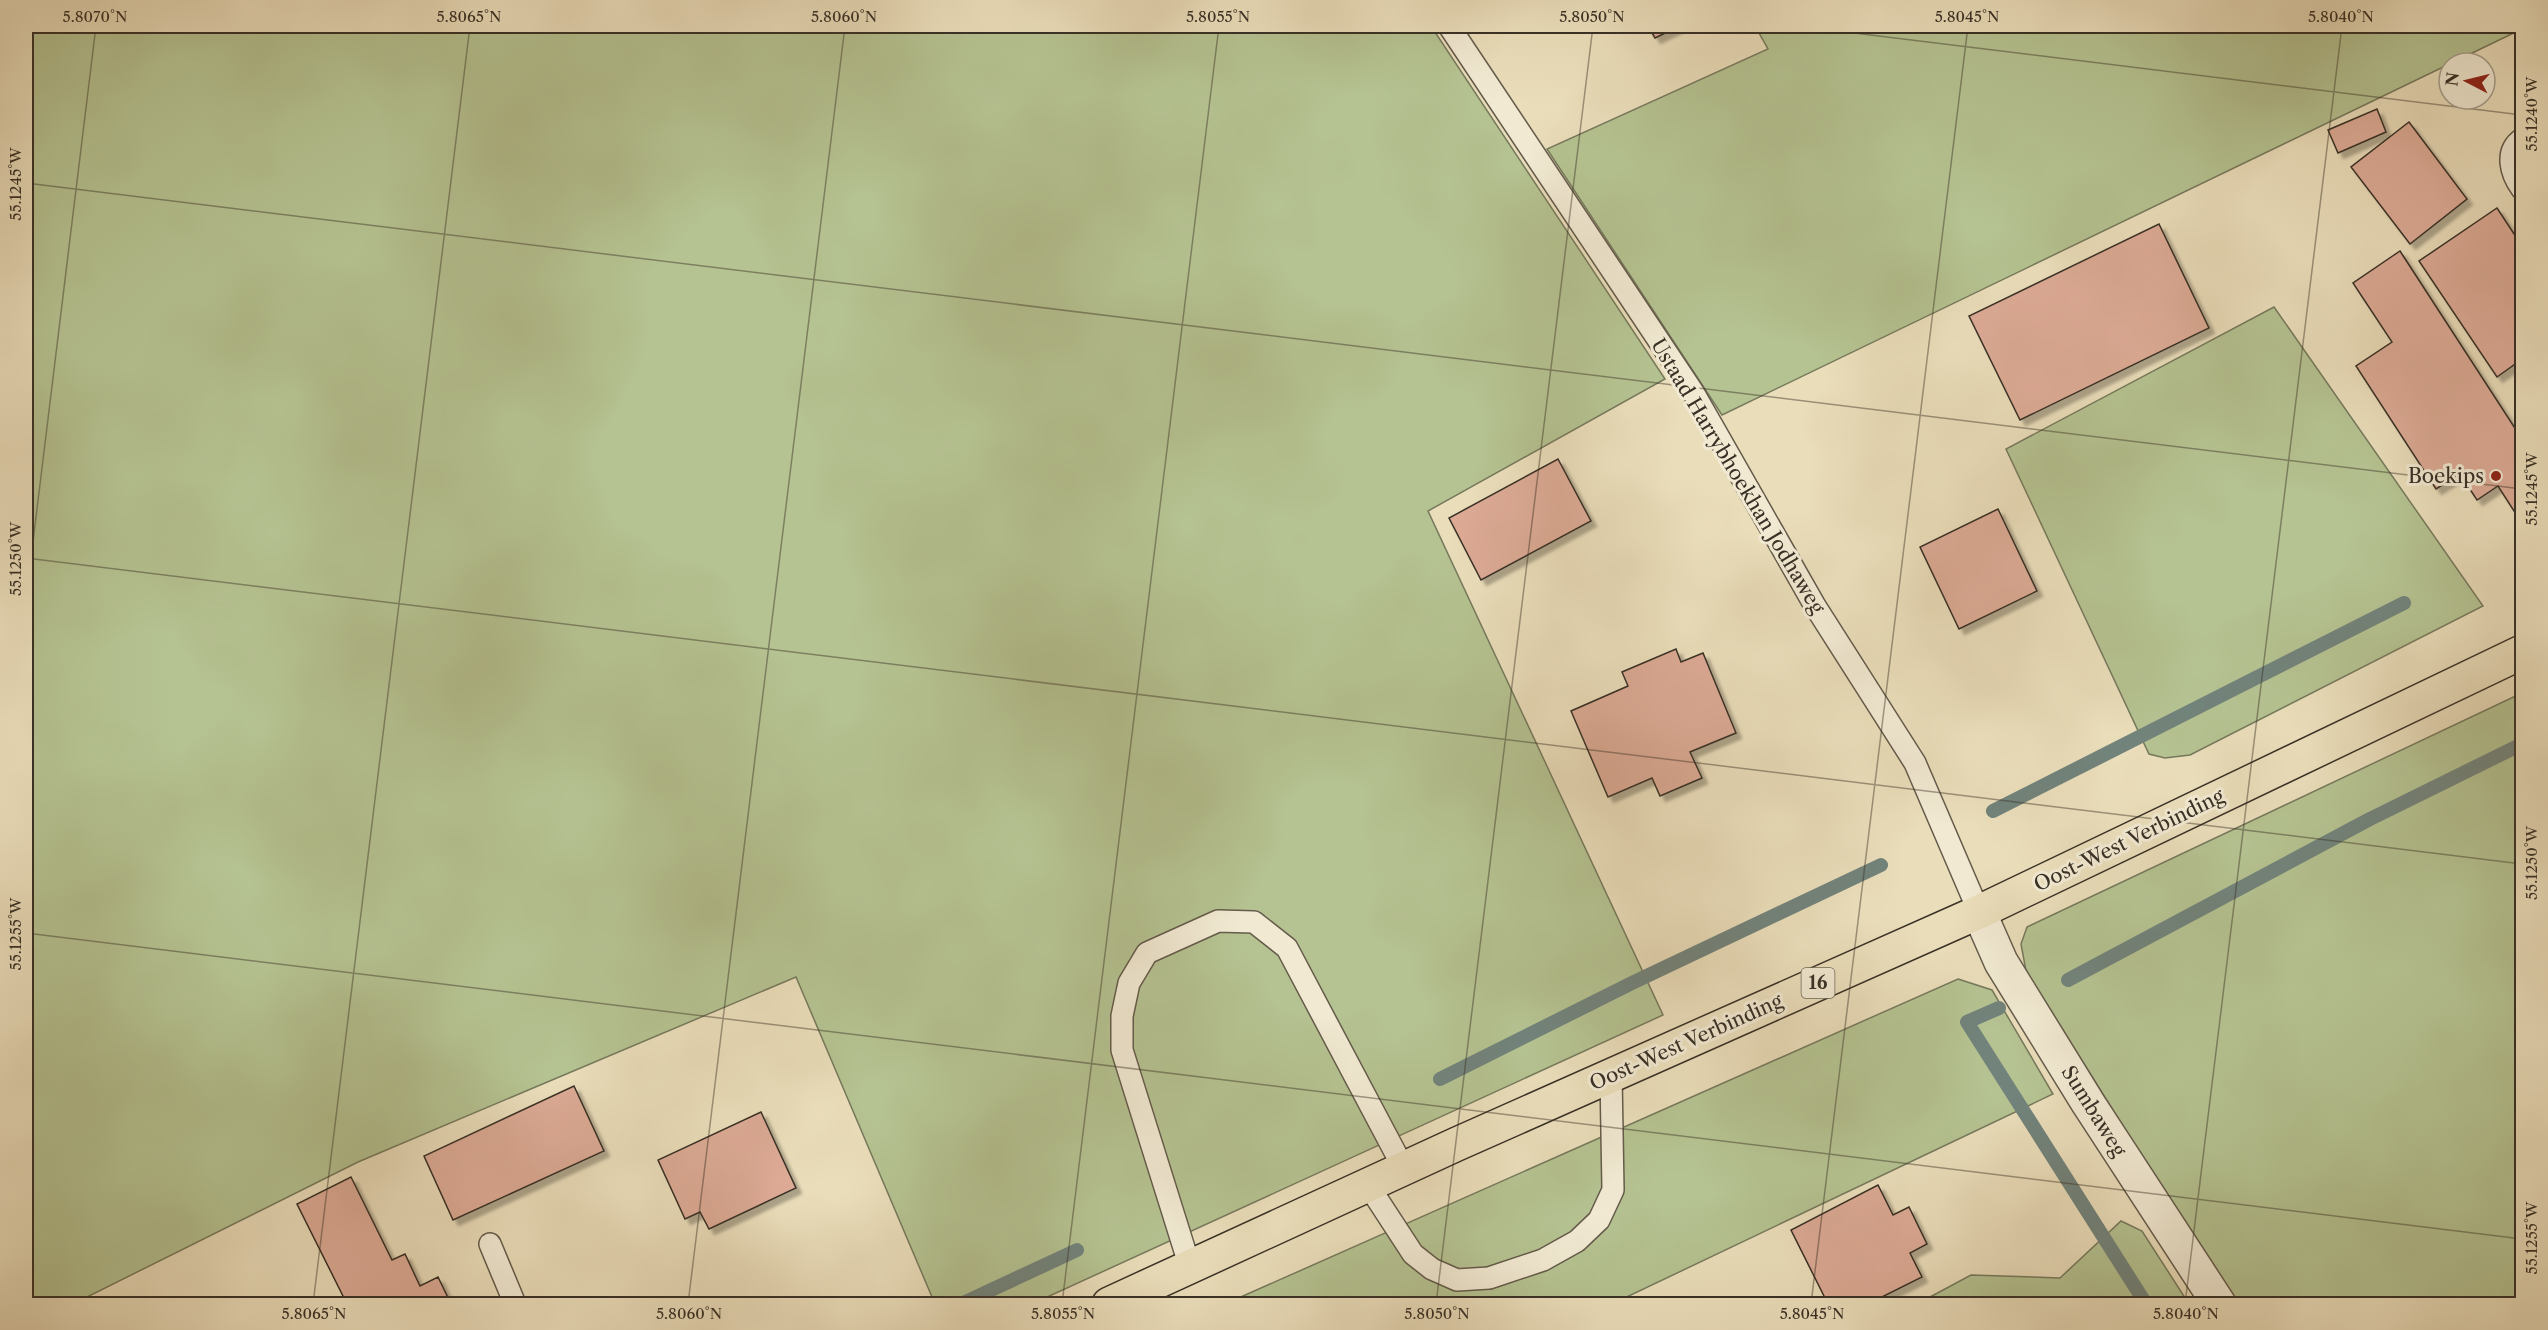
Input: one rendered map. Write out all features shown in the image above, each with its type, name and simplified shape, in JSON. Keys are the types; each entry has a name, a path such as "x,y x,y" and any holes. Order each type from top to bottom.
{"main road":[{"name":"Oost-West Verbinding","path":"1109,1305 1611,1075 1979,912 2523,652"}],"street":[{"name":"Sumbaweg","path":"1979,912 2001,962 2088,1103 2219,1305"}],"lane":[{"name":"Ustaad Harrybhoekhan Jodhaweg","path":"1449,26 1693,392 1815,606 1915,763 1979,912"},
{"path":"2523,139 2516,144 2511,158 2512,175 2523,189"},
{"path":"1190,1267 1122,1050 1122,1016 1129,983 1147,953 1218,921 1254,922 1287,948 1404,1169"},
{"path":"1368,1185 1413,1254 1432,1269 1456,1280 1489,1278 1543,1260 1577,1241 1599,1220 1613,1190 1611,1075"},
{"path":"490,1244 515,1305"}],"green space":[{"path":"26,26 1431,26 1665,379 1428,511 1663,1015 1032,1304 935,1304 796,977 358,1162 73,1304 26,1304"},
{"path":"1755,26 2522,26 2522,29 2476,51 2437,51 2437,70 1722,415 1547,149 1768,49"},
{"path":"2274,307 2483,606 2190,755 2165,758 2149,754 2006,449"},
{"path":"2522,693 2522,1304 2234,1304 2026,971 2021,944 2027,927"},
{"path":"1958,979 1992,990 2053,1094 1612,1304 1225,1304"},
{"path":"2121,1221 2142,1231 2189,1304 1917,1304 1971,1275 2060,1278"}],"building":[{"path":"1648,26 1680,26 1655,38"},
{"path":"2377,109 2386,132 2338,153 2328,130"},
{"path":"2409,122 2467,199 2410,244 2351,167"},
{"path":"2497,208 2522,246 2522,359 2497,377 2419,261"},
{"path":"2159,224 2209,328 2020,420 1969,316"},
{"path":"2400,251 2522,439 2522,505 2514,511 2498,486 2477,500 2460,474 2436,489 2356,366 2392,342 2353,283"},
{"path":"1558,459 1591,521 1481,580 1449,518"},
{"path":"1998,509 2037,591 1959,629 1920,547"},
{"path":"1676,649 1681,662 1703,653 1736,733 1690,752 1702,778 1660,796 1652,778 1608,797 1571,711 1628,686 1622,672"},
{"path":"574,1086 604,1151 453,1220 424,1156"},
{"path":"761,1112 796,1188 709,1229 700,1212 685,1219 658,1160"},
{"path":"351,1177 392,1260 405,1254 420,1286 438,1277 451,1304 347,1304 297,1204"},
{"path":"1878,1185 1893,1215 1909,1207 1927,1244 1910,1253 1922,1277 1868,1304 1828,1304 1791,1230"}],"waterway":[{"path":"1993,811 2404,603"},
{"path":"2068,980 2370,819 2522,744"},
{"path":"1440,1079 1634,982 1881,865"},
{"path":"1999,1008 1967,1022 2146,1304"},
{"path":"961,1304 1077,1250"}],"place":[{"name":"Boekips","path":"2496,476"}]}
